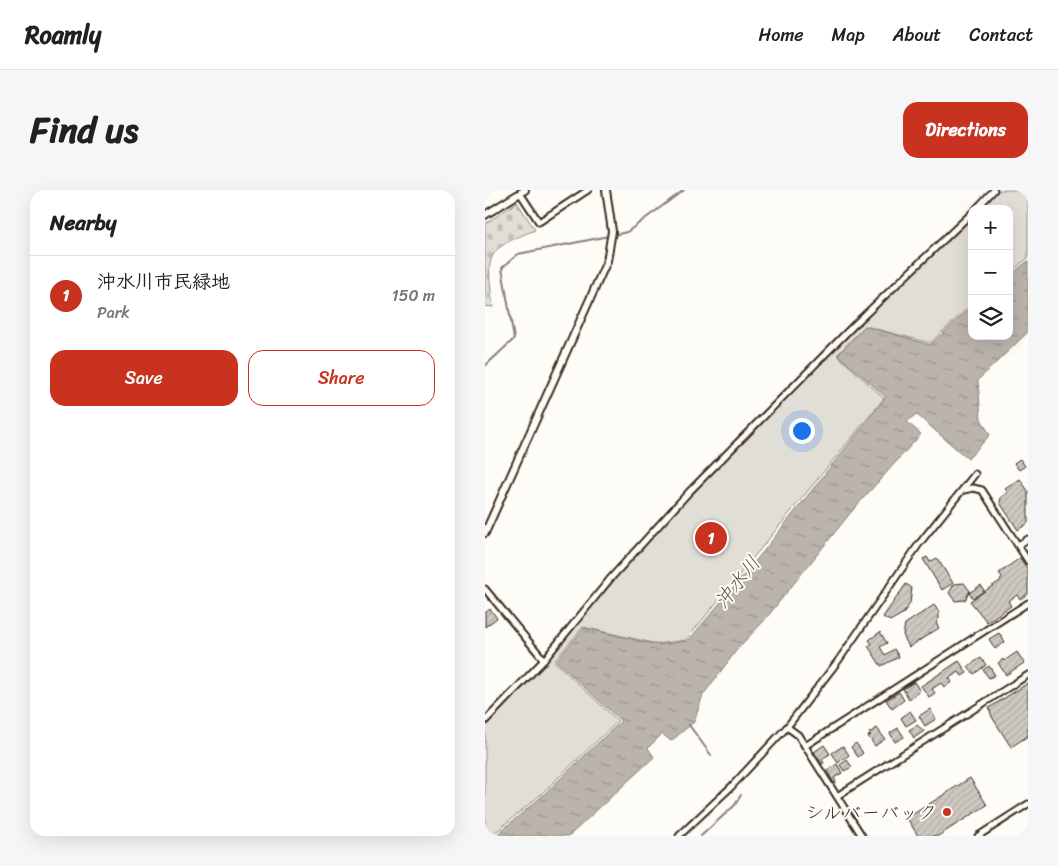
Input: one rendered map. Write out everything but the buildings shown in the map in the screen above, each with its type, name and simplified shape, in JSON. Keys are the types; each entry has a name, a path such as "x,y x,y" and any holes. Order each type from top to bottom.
{"street":[{"path":"485,215 523,192 539,222 588,190"},
{"path":"485,534 607,261 612,231 606,190"},
{"path":"979,205 994,190"},
{"path":"485,721 544,660 611,579 689,492 853,326 968,217"},
{"path":"679,836 731,787 787,727 838,661 913,552 975,474"},
{"path":"964,490 973,488 982,490 1028,560"},
{"path":"1018,545 1028,538"},
{"path":"485,590 544,660"},
{"path":"805,746 1028,602"},
{"path":"837,796 1028,675"},
{"path":"787,727 798,735 862,836"},
{"path":"978,836 1028,804"}],"green space":[{"path":"997,190 1028,190 1028,258 1013,270 1013,205 982,205"},
{"path":"517,202 535,230 506,243 493,256 490,264 490,275 493,307 485,306 485,224"},
{"path":"968,219 968,308 930,343 865,326 837,355 884,398 686,640 657,644 583,627 554,661 618,721 540,795 491,836 485,836 485,727 536,674 579,621 683,502 861,320"}],"water":[{"path":"1028,261 1028,332 978,380 981,419 990,435 968,459 916,414 907,422 921,434 852,511 763,622 739,647 703,695 694,722 671,741 662,734 648,748 654,757 569,836 495,836 541,797 621,721 556,661 584,628 657,645 688,641 762,553 886,397 838,355 865,326 930,345 968,310 968,340 1013,340 1013,273"}],"waterway":[{"path":"613,235 627,232 684,190"},
{"path":"485,366 514,339 502,268 518,254 609,236"},
{"path":"689,725 711,755"},
{"path":"701,836 735,805 741,795"}],"place":[{"name":"沖水川市民緑地","path":"711,538"},
{"name":"シルバーバック","path":"947,812"}],"water label":[{"name":"沖水川","path":"737,582"}]}
